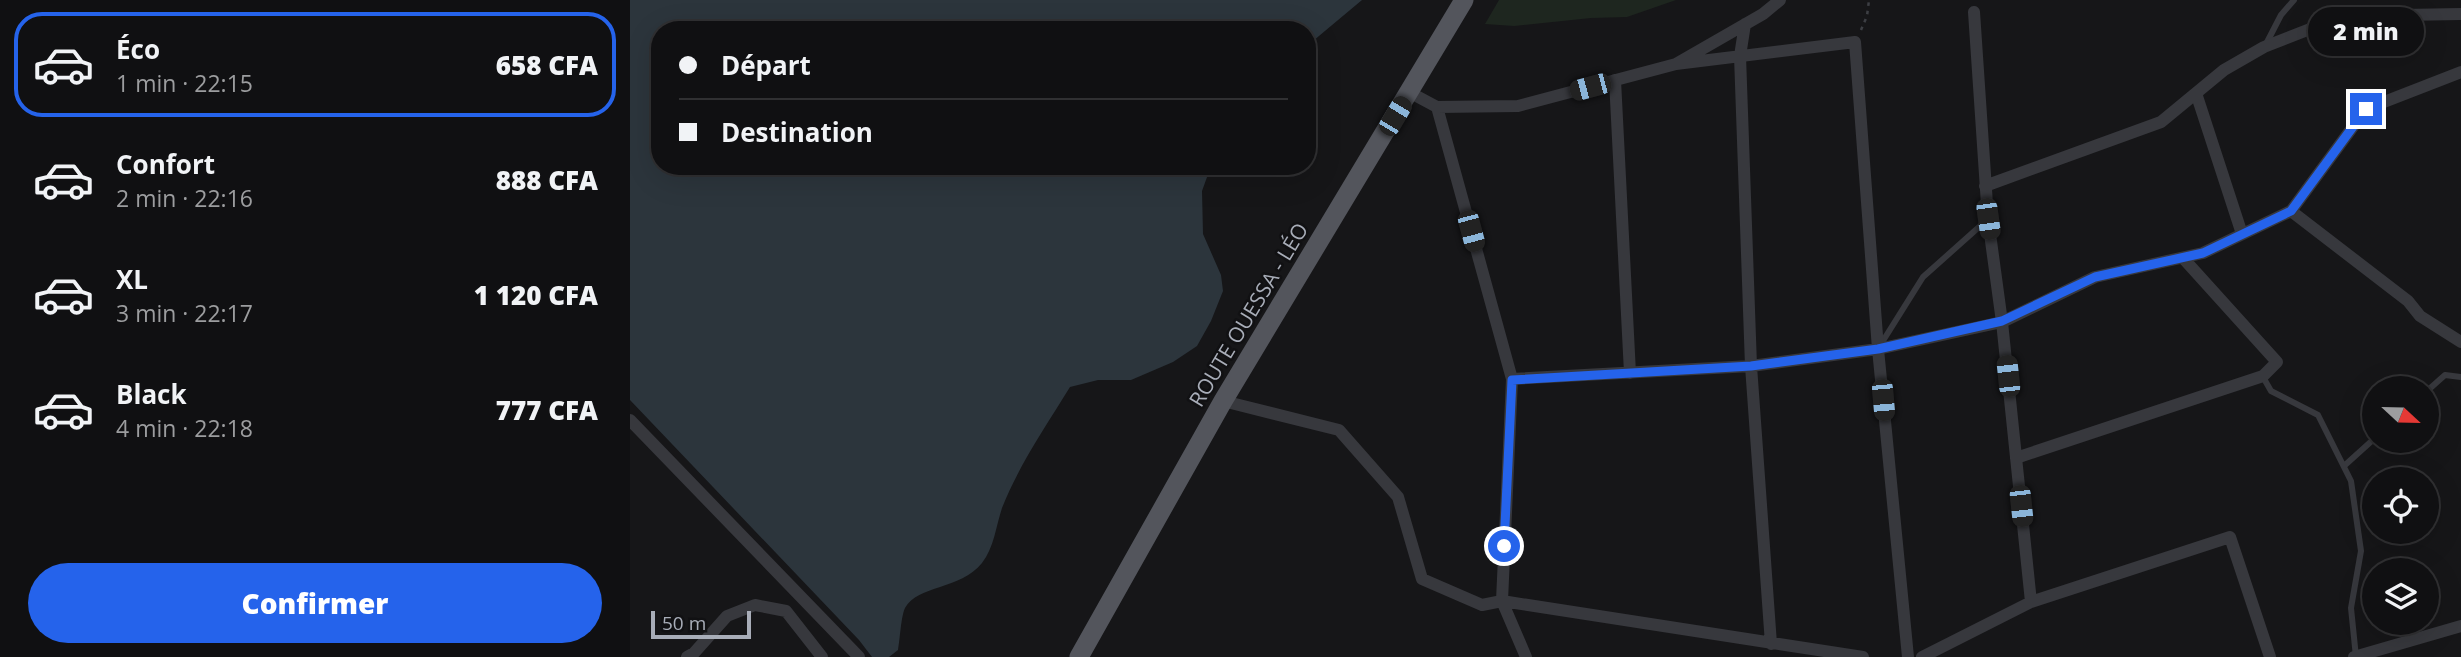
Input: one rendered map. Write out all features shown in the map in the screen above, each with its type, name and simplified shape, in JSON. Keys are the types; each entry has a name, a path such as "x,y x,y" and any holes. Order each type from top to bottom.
{"main road":[{"name":"ROUTE OUESSA - LÉO","path":"1079,657 1223,401 1464,0"}],"street":[{"path":"1676,64 1780,0"},
{"path":"1974,12 1988,219 2002,321 2031,602"},
{"path":"1985,186 2161,122 2224,70 2264,47 2328,22 2403,15 2461,14"},
{"path":"1745,24 1740,56 1751,366 1771,644"},
{"path":"1409,92 1437,107 1518,106 1676,64 1856,42 1878,349 1908,657"},
{"path":"1512,380 1751,366 1878,349 2002,321 2095,277 2203,253 2291,211 2366,109 2461,72"},
{"path":"1615,80 1630,373"},
{"path":"2196,93 2242,234"},
{"path":"1437,107 1512,380 1502,601 1526,657"},
{"path":"2291,211 2408,301 2420,316 2461,342"},
{"path":"2016,458 2263,376 2277,362 2183,258"},
{"path":"1223,401 1339,430 1398,497 1422,579 1482,605 1502,601 1863,657"},
{"path":"630,419 859,657"},
{"path":"1922,657 2031,602 2230,537 2270,657"},
{"path":"687,657 694,653 727,616 755,605 786,611 822,657"},
{"path":"2355,657 2461,626"}],"lane":[{"path":"2264,47 2281,15 2294,0"},
{"path":"1878,349 1923,277 1988,219"},
{"path":"2440,379 2445,375 2461,377"},
{"path":"2263,376 2271,391 2318,415 2351,481 2361,551 2351,608 2355,657"},
{"path":"2344,466 2362,450"}],"path":[{"path":"1856,42 1867,16 1869,0"}],"shaded area":[{"path":"630,0 1362,0 1316,38 1316,21 651,21 651,175 1208,175 1202,191 1203,234 1221,275 1223,291 1197,346 1173,362 1131,380 1098,380 1070,387 1016,476 1002,508 989,551 982,563 963,578 919,595 911,601 905,608 898,650 889,657 872,657 859,640 630,400"},
{"path":"1499,0 1676,0 1627,17 1514,26 1485,24"}],"route":[{"path":"1504,546 1512,380 1751,366 1878,349 2002,321 2095,277 2203,253 2291,211 2366,109"}]}
